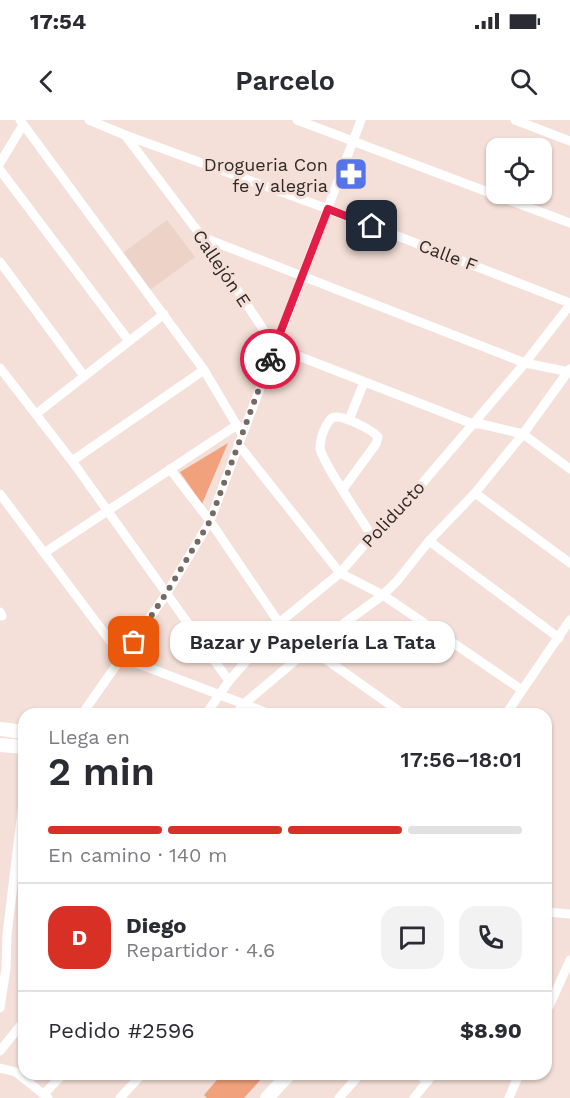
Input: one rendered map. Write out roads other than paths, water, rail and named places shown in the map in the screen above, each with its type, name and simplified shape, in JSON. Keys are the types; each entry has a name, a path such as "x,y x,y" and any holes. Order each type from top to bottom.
{"street":[{"name":"Calle F","path":"89,120 328,209 570,304"},
{"path":"297,120 570,223"},
{"path":"86,708 167,592 210,521 238,444 239,430 275,347 361,120"},
{"path":"515,120 570,141"},
{"path":"0,163 22,122 204,370 239,430"},
{"name":"Callejón E","path":"125,135 202,237 275,347"},
{"path":"0,170 129,341"},
{"path":"202,237 525,363 569,371 523,434 475,493 429,541 397,581 383,595 310,648 241,708"},
{"path":"0,262 84,376"},
{"name":"Poliducto","path":"210,708 229,681 279,623 340,573 372,536 396,514 525,363 570,304"},
{"path":"36,414 164,314"},
{"path":"275,347 473,424 523,434 570,469"},
{"path":"0,368 72,461 229,681"},
{"path":"72,461 204,370"},
{"path":"349,420 364,382"},
{"path":"343,489 378,441 375,434 339,417 332,418 326,426 320,448 343,489 372,536"},
{"path":"44,553 170,470 239,430"},
{"path":"238,444 340,573 383,595 522,690"},
{"path":"170,470 210,521 279,623 310,648 395,708"},
{"path":"475,493 570,563"},
{"path":"0,494 123,658 256,708"},
{"path":"429,541 559,638"},
{"path":"510,708 570,621"},
{"path":"0,729 18,731"},
{"path":"0,745 18,746"},
{"path":"0,1008 6,968 4,934 18,837"},
{"path":"552,912 570,914"},
{"path":"552,1000 570,960"},
{"path":"559,984 570,985"},
{"path":"0,1051 18,1028"},
{"path":"0,1068 18,1074"},
{"path":"26,1080 46,1096 58,1080"},
{"path":"120,1098 136,1080"},
{"path":"267,1098 282,1080"},
{"path":"339,1098 355,1080"},
{"path":"414,1098 429,1080"},
{"path":"509,1098 516,1080"}],"place":[{"name":"Drogueria Con fe y alegria","path":"351,174"},
{"name":"Bazar y Papelería La Tata","path":"134,642"}]}
